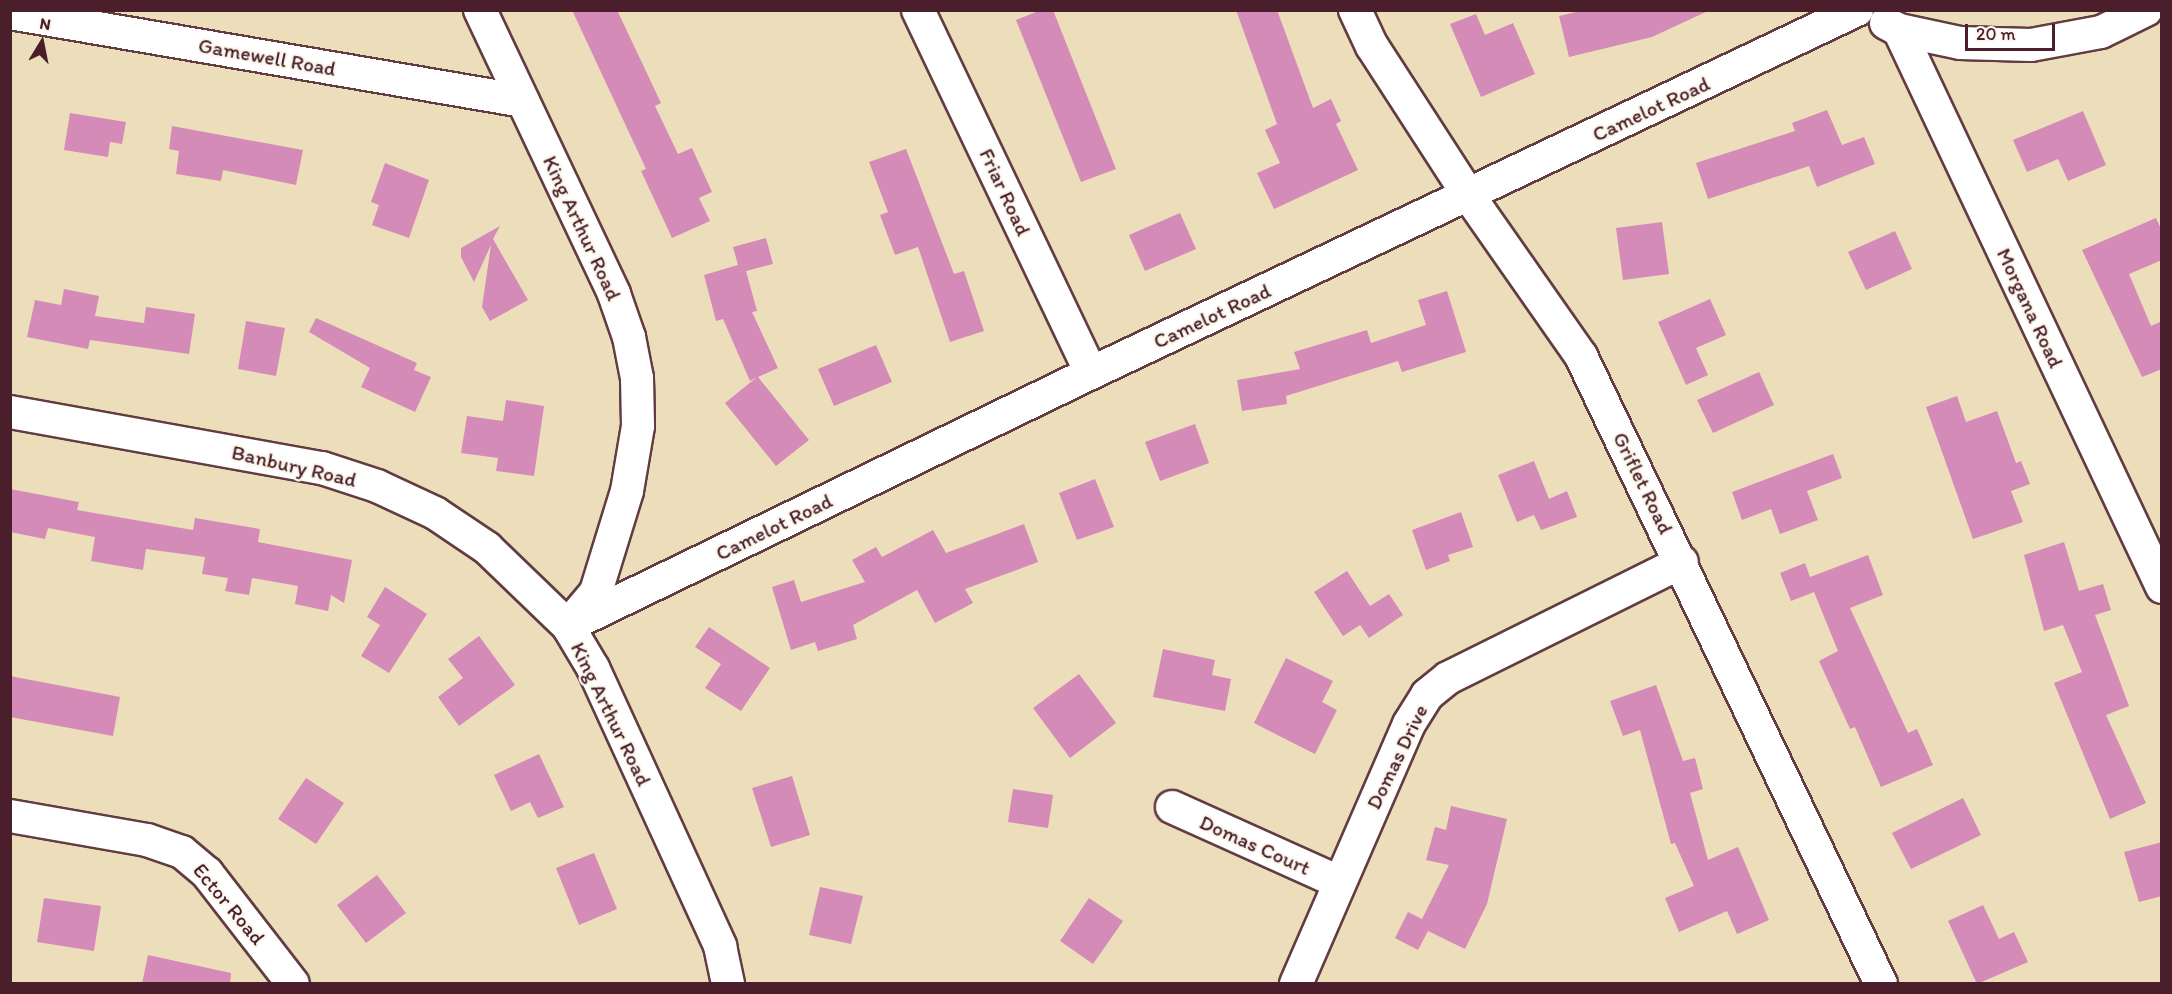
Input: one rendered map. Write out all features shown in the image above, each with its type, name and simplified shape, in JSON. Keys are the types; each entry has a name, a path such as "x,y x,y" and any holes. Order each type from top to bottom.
{"street":[{"name":"King Arthur Road","path":"480,10 614,294 629,337 637,378 638,426 615,533 596,592 568,626 593,668 720,946 728,984"},
{"name":"Friar Road","path":"918,10 1091,373"},
{"name":"Griflet Road","path":"1355,10 1372,46 1469,195 1581,356 1682,562 1881,984"},
{"name":"Camelot Road","path":"568,626 1091,373 1859,10 1899,30 1960,43 2031,45 2101,32 2146,10"},
{"name":"Gamewell Road","path":"10,14 523,101"},
{"name":"Morgana Road","path":"1899,30 2162,586"},
{"name":"Banbury Road","path":"10,412 322,468 377,486 435,513 488,548 568,626"},
{"name":"Domas Drive","path":"1296,984 1409,724 1428,695 1449,678 1682,562"},
{"name":"Domas Court","path":"1172,807 1339,882"},
{"name":"Ector Road","path":"10,816 147,840 182,852 207,873 292,984"}],"building":[{"path":"572,10 617,10 661,103 655,106 678,154 692,148 712,192 699,198 710,221 672,238 641,171 646,169"},
{"path":"1041,10 1053,10 1116,169 1081,182 1016,20"},
{"path":"1236,10 1277,10 1313,108 1331,99 1341,121 1336,124 1358,170 1274,209 1257,173 1280,163 1265,130 1277,124"},
{"path":"1585,10 1710,10 1652,37 1569,57 1559,16"},
{"path":"1476,14 1485,35 1513,23 1535,74 1481,97 1450,24"},
{"path":"1827,110 1842,145 1864,137 1875,164 1817,187 1809,166 1708,199 1696,163 1795,131 1792,123"},
{"path":"2083,111 2106,165 2068,181 2058,159 2027,172 2013,140"},
{"path":"70,113 126,122 122,144 110,142 108,157 64,150"},
{"path":"172,126 303,150 296,185 223,170 221,181 176,174 179,151 169,149"},
{"path":"906,149 954,274 964,271 984,331 950,342 918,247 895,255 880,215 888,212 869,162"},
{"path":"385,163 429,180 409,238 372,225 379,205 371,202"},
{"path":"1180,213 1196,249 1145,271 1129,235"},
{"path":"2156,218 2162,231 2162,260 2129,274 2151,326 2162,321 2162,369 2142,377 2082,250"},
{"path":"1662,222 1669,274 1623,280 1616,228"},
{"path":"500,226 493,239 528,300 490,321 482,307 491,245 474,282 461,257 461,248"},
{"path":"1895,231 1912,269 1866,290 1848,252"},
{"path":"766,238 773,264 746,271 757,311 752,312 778,368 758,377 809,440 776,466 725,403 757,377 750,381 723,319 716,321 704,275 738,265 733,247"},
{"path":"64,289 99,296 95,316 144,323 146,307 195,314 189,354 90,340 88,349 27,337 35,300 61,305"},
{"path":"1447,291 1466,352 1402,372 1398,361 1286,396 1287,404 1242,411 1237,380 1300,369 1294,352 1367,330 1371,343 1426,325 1418,300"},
{"path":"1710,299 1726,335 1696,348 1708,375 1686,385 1658,322"},
{"path":"316,318 417,363 414,370 431,377 415,412 361,387 370,368 309,332"},
{"path":"246,321 285,328 276,376 238,369"},
{"path":"876,345 892,382 834,406 818,369"},
{"path":"1759,372 1774,405 1713,433 1697,400"},
{"path":"1957,396 1966,422 1997,411 2016,463 2021,461 2030,484 2011,491 2023,522 1973,539 1926,407"},
{"path":"506,400 544,406 534,476 496,471 498,458 461,453 467,416 503,421"},
{"path":"1195,424 1209,463 1160,481 1145,442"},
{"path":"1833,454 1842,478 1807,491 1818,520 1780,534 1771,509 1742,520 1732,492"},
{"path":"1534,461 1549,499 1567,491 1577,517 1541,530 1534,515 1517,522 1498,475"},
{"path":"1095,479 1114,527 1077,540 1059,493"},
{"path":"10,489 79,502 77,510 193,530 195,518 260,529 258,542 352,560 344,603 331,595 328,611 295,604 298,586 252,578 249,595 225,591 228,578 202,574 205,557 146,549 143,570 91,561 95,537 48,528 45,539 10,532"},
{"path":"1461,512 1473,547 1448,555 1450,561 1426,570 1412,530"},
{"path":"1024,524 1038,562 965,589 973,603 935,623 917,590 853,625 857,639 818,651 815,642 791,650 772,587 794,580 801,602 865,582 852,560 876,547 882,557 933,530 946,553"},
{"path":"2064,542 2079,591 2103,584 2111,610 2095,615 2129,706 2106,715 2146,803 2110,819 2054,683 2082,672 2063,625 2044,631 2024,555"},
{"path":"1868,555 1883,595 1850,608 1908,733 1917,729 1933,765 1881,787 1855,727 1850,729 1819,661 1838,651 1814,592 1791,601 1780,573 1805,563 1810,577"},
{"path":"1347,571 1370,606 1389,594 1403,615 1369,638 1360,625 1343,636 1314,592"},
{"path":"385,587 427,614 389,673 361,656 380,625 367,617"},
{"path":"709,627 770,668 741,711 705,688 721,664 695,647"},
{"path":"479,636 515,685 459,726 438,697 463,678 448,659"},
{"path":"1163,649 1215,660 1212,675 1231,679 1225,711 1153,697"},
{"path":"1286,658 1333,681 1322,702 1337,710 1315,754 1254,723"},
{"path":"1079,674 1116,723 1070,758 1033,708"},
{"path":"10,676 120,697 113,736 10,717"},
{"path":"1656,685 1683,761 1695,758 1703,789 1690,793 1708,860 1738,847 1769,920 1737,934 1727,911 1679,932 1665,898 1694,886 1675,843 1671,844 1640,730 1623,736 1610,701"},
{"path":"539,754 564,807 538,818 530,802 511,811 494,775"},
{"path":"792,776 810,835 771,847 752,788"},
{"path":"306,778 344,803 316,844 278,819"},
{"path":"1013,789 1053,795 1048,828 1008,822"},
{"path":"1963,798 1981,835 1911,869 1892,833"},
{"path":"1451,806 1507,819 1487,904 1465,949 1428,931 1418,950 1395,938 1408,912 1422,919 1449,865 1426,860 1435,827 1446,830"},
{"path":"2162,842 2162,896 2139,902 2124,852"},
{"path":"594,853 617,909 579,925 556,868"},
{"path":"377,875 406,913 366,943 337,905"},
{"path":"820,887 863,896 851,944 809,935"},
{"path":"44,898 101,906 94,951 37,942"},
{"path":"1089,898 1123,921 1093,964 1060,941"},
{"path":"1983,905 1999,939 2014,932 2028,962 1977,984 1948,921"},
{"path":"148,955 231,973 230,984 142,984"}]}
